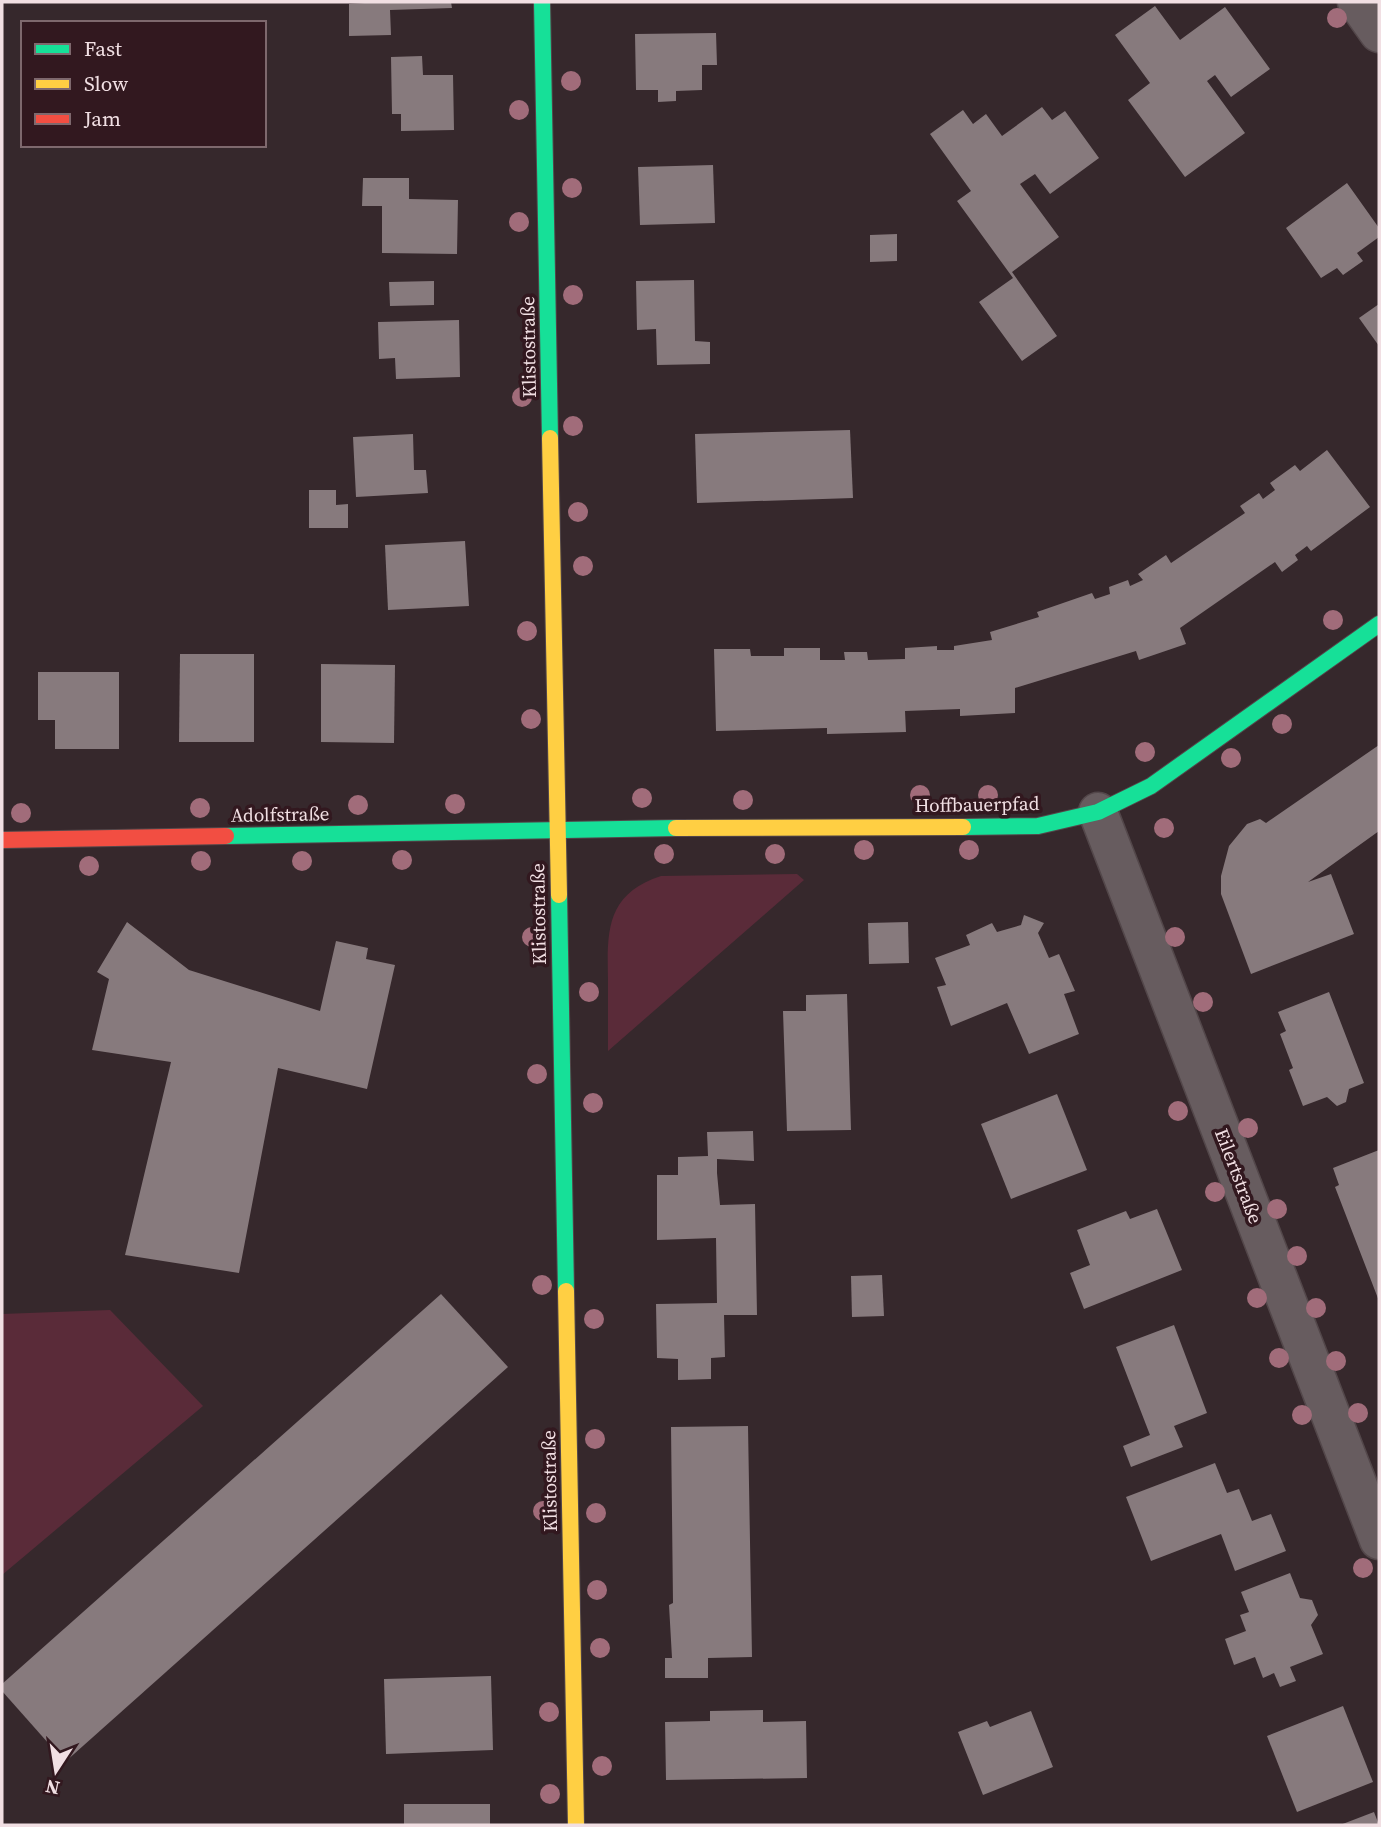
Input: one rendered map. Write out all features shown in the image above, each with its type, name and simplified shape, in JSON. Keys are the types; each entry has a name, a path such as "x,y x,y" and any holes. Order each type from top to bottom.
{"street":[{"name":"Klistostraße","path":"542,2 576,1825"},
{"path":"1357,2 1379,33"},
{"name":"Hoffbauerpfad","path":"558,830 1038,826 1098,812 1151,786 1379,624"},
{"name":"Eilertstraße","path":"1098,812 1379,1540"},
{"name":"Adolfstraße","path":"2,840 558,830"}],"shaded area":[{"path":"797,874 804,880 608,1051 610,930 620,904 629,893 661,876"},
{"path":"110,1310 203,1406 2,1575 2,1314"}],"building":[{"path":"451,2 452,8 390,10 391,35 349,36 349,4"},
{"path":"1155,6 1180,40 1225,7 1270,69 1231,97 1215,75 1207,81 1245,133 1185,177 1128,100 1150,83 1115,35"},
{"path":"716,33 717,65 702,65 702,90 676,91 676,101 658,102 658,90 636,90 635,34"},
{"path":"422,56 423,75 453,75 454,130 401,131 401,114 392,114 391,57"},
{"path":"1042,107 1052,120 1065,111 1099,158 1050,194 1035,174 1020,184 1059,237 1012,272 1057,336 1022,361 979,302 1013,278 957,201 971,191 930,134 963,110 973,124 986,114 1002,136"},
{"path":"713,165 715,223 640,225 638,167"},
{"path":"363,178 409,178 409,199 458,200 457,254 382,253 382,206 362,206"},
{"path":"1347,183 1379,228 1379,237 1357,253 1363,261 1343,275 1337,268 1321,278 1286,228"},
{"path":"897,234 897,261 870,262 870,235"},
{"path":"694,280 695,341 710,342 710,364 657,365 656,329 637,330 636,281"},
{"path":"434,281 434,305 390,306 389,282"},
{"path":"1379,304 1379,346 1359,318"},
{"path":"459,320 460,377 396,379 395,358 379,359 378,322"},
{"path":"850,430 853,498 697,503 695,434"},
{"path":"413,434 414,470 426,470 428,493 356,497 353,437"},
{"path":"1327,450 1370,507 1311,551 1307,546 1295,555 1298,560 1282,572 1275,562 1180,628 1186,644 1139,660 1136,651 1015,688 1015,713 960,716 960,709 905,711 906,732 827,734 827,728 716,731 714,649 750,649 751,656 784,656 784,648 820,648 820,660 845,660 844,652 867,652 868,660 905,659 905,648 937,646 937,650 954,650 954,646 992,640 990,632 1039,617 1037,612 1092,593 1095,599 1110,594 1109,587 1128,580 1130,586 1143,580 1138,574 1166,555 1171,563 1245,513 1240,506 1259,493 1263,499 1275,490 1270,483 1295,465 1300,471"},
{"path":"309,490 336,490 336,505 348,504 348,528 309,528"},
{"path":"465,541 469,606 388,610 385,545"},
{"path":"180,654 254,654 254,742 179,742"},
{"path":"321,664 395,665 394,743 321,742"},
{"path":"38,672 119,672 119,749 55,749 55,720 38,720"},
{"path":"1379,745 1379,831 1308,882 1331,874 1354,934 1251,974 1221,894 1221,876 1229,846 1247,824 1260,819 1266,823"},
{"path":"1024,915 1044,923 1038,933 1049,958 1059,954 1075,991 1064,994 1079,1034 1029,1054 1007,1003 951,1026 937,987 946,985 935,958 970,945 966,935 992,923 997,932 1021,925"},
{"path":"127,922 189,970 320,1011 336,941 368,948 366,959 395,965 367,1089 278,1068 239,1273 125,1255 171,1062 92,1050 109,979 97,972"},
{"path":"908,922 909,963 869,964 868,923"},
{"path":"1329,992 1364,1083 1349,1089 1346,1102 1337,1106 1327,1097 1303,1106 1289,1070 1293,1068 1280,1034 1286,1031 1278,1012"},
{"path":"847,994 851,1130 787,1131 783,1011 806,1011 806,995"},
{"path":"1057,1094 1087,1170 1011,1199 981,1124"},
{"path":"753,1131 754,1161 717,1159 717,1173 720,1205 755,1204 757,1315 724,1315 725,1357 711,1358 711,1379 678,1380 678,1359 657,1358 656,1304 717,1303 716,1238 657,1240 657,1175 678,1175 678,1157 708,1156 707,1132"},
{"path":"1379,1150 1379,1301 1335,1187 1339,1185 1333,1168"},
{"path":"1157,1209 1182,1270 1084,1309 1070,1273 1090,1265 1077,1230 1126,1211 1130,1219"},
{"path":"882,1275 884,1316 852,1317 851,1276"},
{"path":"441,1294 508,1367 65,1762 2,1691 2,1684"},
{"path":"1174,1325 1207,1413 1174,1426 1183,1447 1131,1467 1123,1446 1150,1435 1116,1347"},
{"path":"748,1426 752,1657 708,1658 708,1678 665,1678 665,1658 672,1658 669,1605 673,1603 671,1427"},
{"path":"1215,1463 1227,1493 1239,1489 1252,1521 1271,1514 1286,1551 1235,1571 1221,1534 1151,1561 1126,1497"},
{"path":"1290,1573 1300,1598 1312,1600 1318,1615 1311,1625 1323,1654 1290,1667 1296,1681 1280,1687 1274,1673 1263,1678 1255,1657 1234,1665 1225,1639 1246,1631 1240,1615 1249,1612 1241,1592"},
{"path":"491,1676 493,1750 386,1754 384,1679"},
{"path":"1343,1706 1373,1782 1297,1812 1267,1736"},
{"path":"763,1710 763,1722 806,1721 807,1778 666,1780 665,1722 710,1721 710,1711"},
{"path":"1031,1711 1053,1767 983,1795 958,1732 987,1721 990,1727"},
{"path":"404,1804 490,1804 490,1825 404,1825"},
{"path":"1374,1812 1379,1825 1340,1825"}],"traffic: fast":[{"path":"542,2 550,438"},
{"path":"963,827 1038,826 1098,812 1151,786 1379,624"},
{"path":"226,836 676,828"},
{"path":"559,895 566,1291"}],"traffic: slow":[{"path":"550,438 559,895"},
{"path":"676,828 963,827"},
{"path":"566,1291 576,1825"}],"traffic: jam":[{"path":"2,840 226,836"}]}
